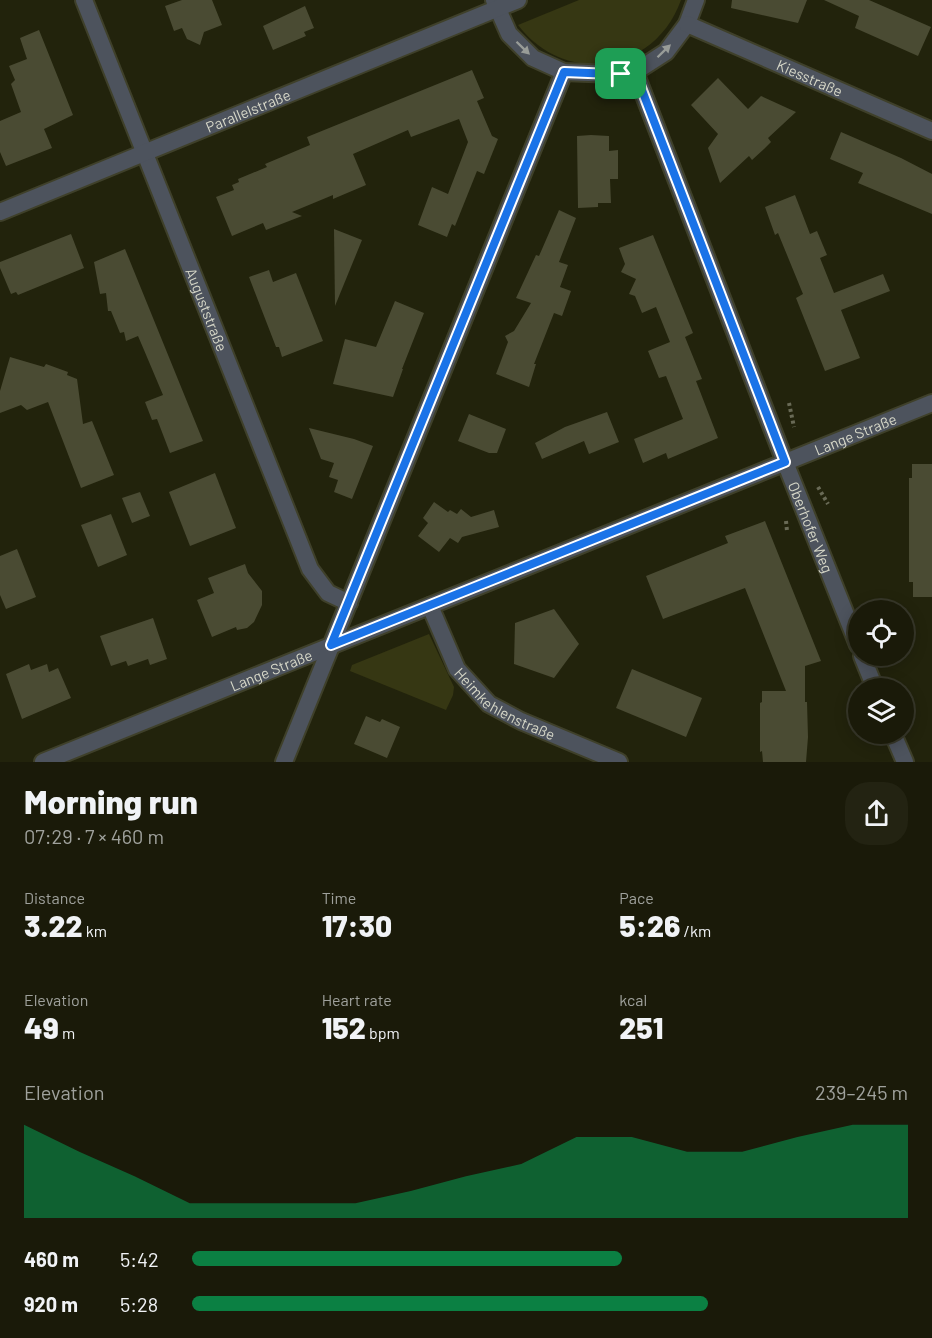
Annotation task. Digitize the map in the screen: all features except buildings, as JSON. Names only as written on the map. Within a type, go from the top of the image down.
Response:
[{"type":"street","name":"Auguststraße","points":[[84,0],[310,569],[328,593],[349,603]]},
{"type":"street","name":"Parallelstraße","points":[[0,212],[145,154],[496,4],[518,0]]},
{"type":"street","points":[[496,4],[509,34],[533,58],[564,72],[613,74],[635,72],[666,52],[687,24],[696,0]]},
{"type":"street","name":"Kiesstraße","points":[[687,24],[932,131]]},
{"type":"street","points":[[284,762],[564,72]]},
{"type":"street","name":"Oberhofer Weg","points":[[635,72],[848,620]]},
{"type":"street","name":"Lange Straße","points":[[43,762],[932,403]]},
{"type":"street","name":"Heimkehlenstraße","points":[[430,606],[457,669],[489,704],[521,721],[619,762]]},
{"type":"street","points":[[897,744],[905,762]]},
{"type":"path","points":[[789,403],[795,428]]},
{"type":"path","points":[[818,487],[828,504]]},
{"type":"shaded area","points":[[579,0],[681,0],[668,25],[651,43],[630,56],[607,63],[583,64],[560,58],[537,45],[518,25]]},
{"type":"shaded area","points":[[429,634],[454,687],[446,710],[350,671],[352,665]]},
{"type":"route","points":[[564,72],[621,74],[635,72],[785,462],[331,645],[564,72]]}]
